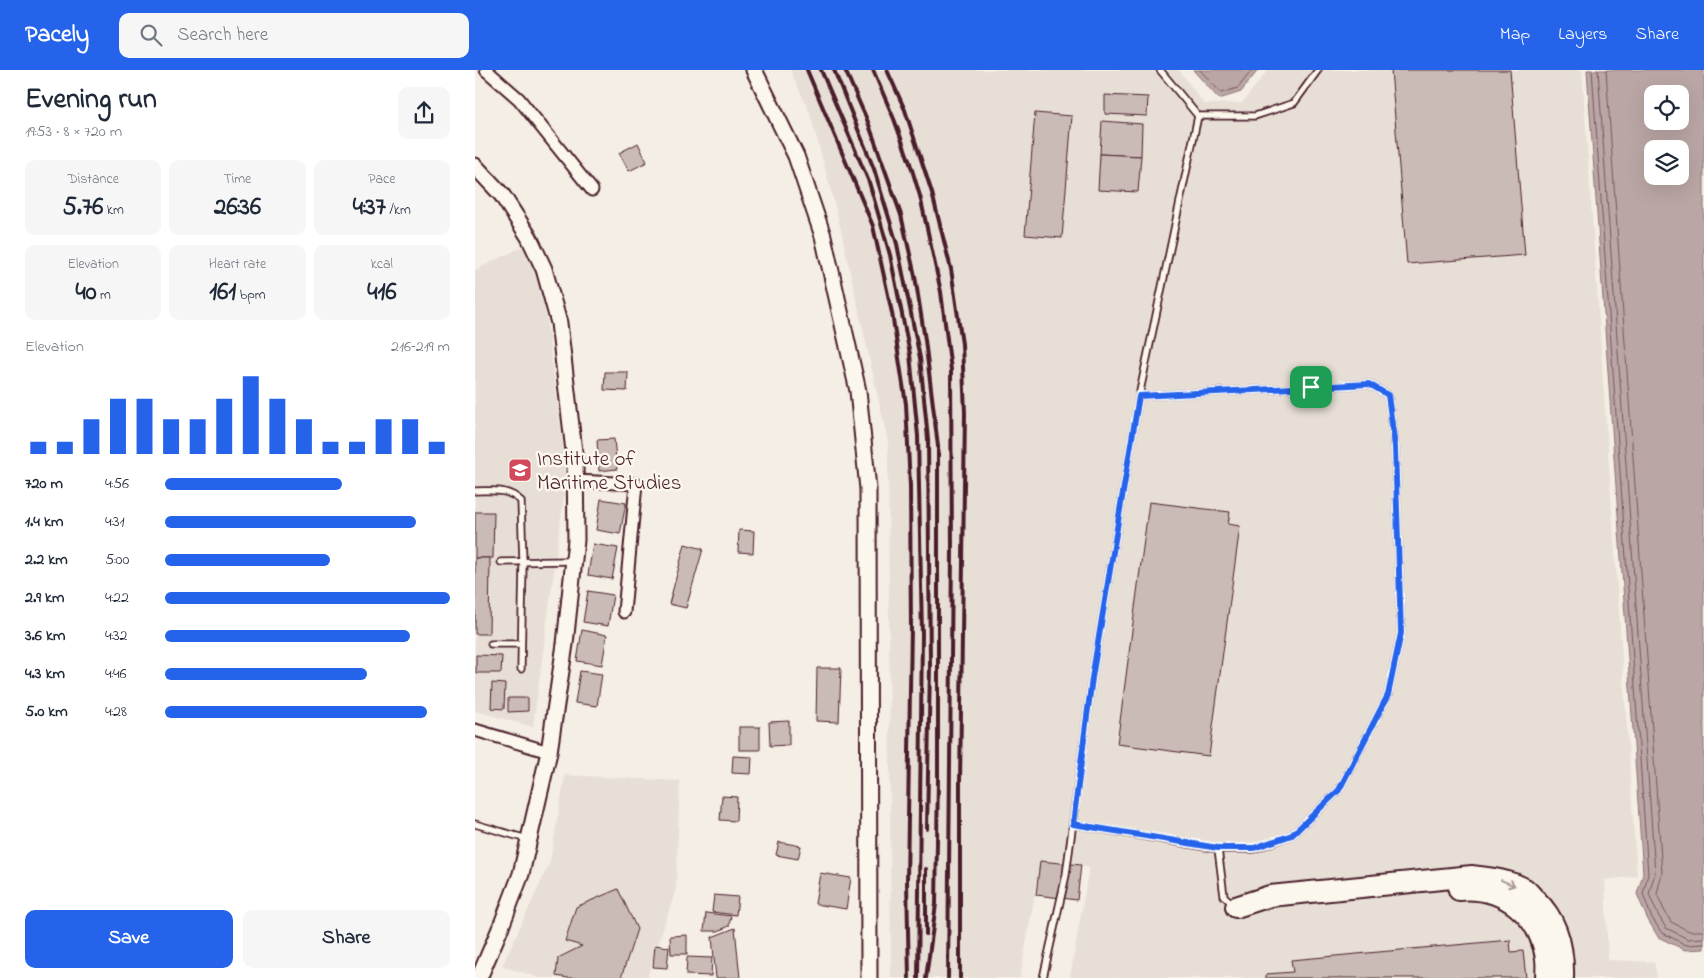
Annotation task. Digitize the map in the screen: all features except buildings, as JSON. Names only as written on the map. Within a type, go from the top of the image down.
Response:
[{"type":"highway","points":[[1236,907],[1270,896],[1472,876],[1501,879],[1526,890],[1545,909],[1556,927],[1563,958],[1563,978]]},
{"type":"highway","points":[[1236,907],[1272,910],[1473,889],[1495,894],[1519,907],[1536,927],[1546,958],[1546,978]]},
{"type":"main road","points":[[754,70],[796,156],[823,236],[859,391],[868,490],[869,978]]},
{"type":"main road","points":[[475,166],[502,195],[529,237],[544,269],[559,322],[576,481],[574,561],[565,644],[549,752],[521,874],[479,978]]},
{"type":"street","points":[[486,70],[519,99],[592,190]]},
{"type":"street","points":[[576,481],[636,484],[624,612]]},
{"type":"street","points":[[475,730],[549,752]]},
{"type":"lane","points":[[1160,70],[1197,116]]},
{"type":"lane","points":[[1197,116],[1255,116],[1294,103],[1318,70]]},
{"type":"lane","points":[[1043,978],[1066,874],[1092,678],[1139,396],[1197,116]]},
{"type":"lane","points":[[1073,824],[1218,848],[1254,848],[1292,835],[1339,790],[1388,695],[1401,633],[1395,447],[1388,395],[1369,384],[1139,396]]},
{"type":"lane","points":[[475,491],[501,491],[513,494],[521,501],[523,562],[521,670]]},
{"type":"lane","points":[[501,562],[574,561]]},
{"type":"lane","points":[[491,644],[521,644]]},
{"type":"lane","points":[[475,824],[529,839]]},
{"type":"lane","points":[[1218,848],[1224,896],[1236,907]]},
{"type":"shaded area","points":[[790,70],[1179,70],[1204,104],[1242,103],[1268,70],[1582,70],[1637,876],[1605,880],[1608,960],[1654,962],[1657,978],[1070,978],[1089,867],[1040,865],[1020,978],[891,978],[888,442],[838,217],[810,113]]},
{"type":"shaded area","name":"Institute of Maritime Studies","points":[[528,244],[541,277],[564,453],[565,488],[533,727],[475,711],[475,270]]},
{"type":"shaded area","points":[[565,775],[680,781],[676,889],[647,978],[540,978],[502,966],[550,862]]},
{"type":"water","points":[[1193,70],[1258,70],[1241,92],[1219,99]]},
{"type":"water","points":[[1587,70],[1704,70],[1704,949],[1685,950],[1658,937],[1647,918],[1637,894],[1643,874]]},
{"type":"railway","points":[[807,70],[873,226],[892,313],[906,404],[910,486],[911,626],[907,882],[909,978]]},
{"type":"railway","points":[[821,70],[869,182],[890,255],[910,354],[918,436],[922,635],[918,978]]},
{"type":"railway","points":[[834,70],[874,169],[897,244],[920,358],[928,439],[930,665],[927,829]]},
{"type":"railway","points":[[845,70],[868,122],[901,215],[915,276],[938,446],[936,904],[926,978]]},
{"type":"railway","points":[[873,70],[894,119],[920,196],[941,292],[951,370],[952,551],[948,978]]},
{"type":"railway","points":[[887,70],[905,110],[932,193],[951,269],[962,344],[965,413],[960,783],[960,978]]},
{"type":"railway","points":[[926,869],[926,934]]},
{"type":"place","name":"Institute of Maritime Studies","points":[[520,470]]},
{"type":"route","points":[[1369,384],[1388,395],[1395,447],[1401,633],[1388,695],[1339,790],[1292,835],[1254,848],[1218,848],[1073,824],[1092,678],[1139,396],[1311,387],[1369,384]]}]
